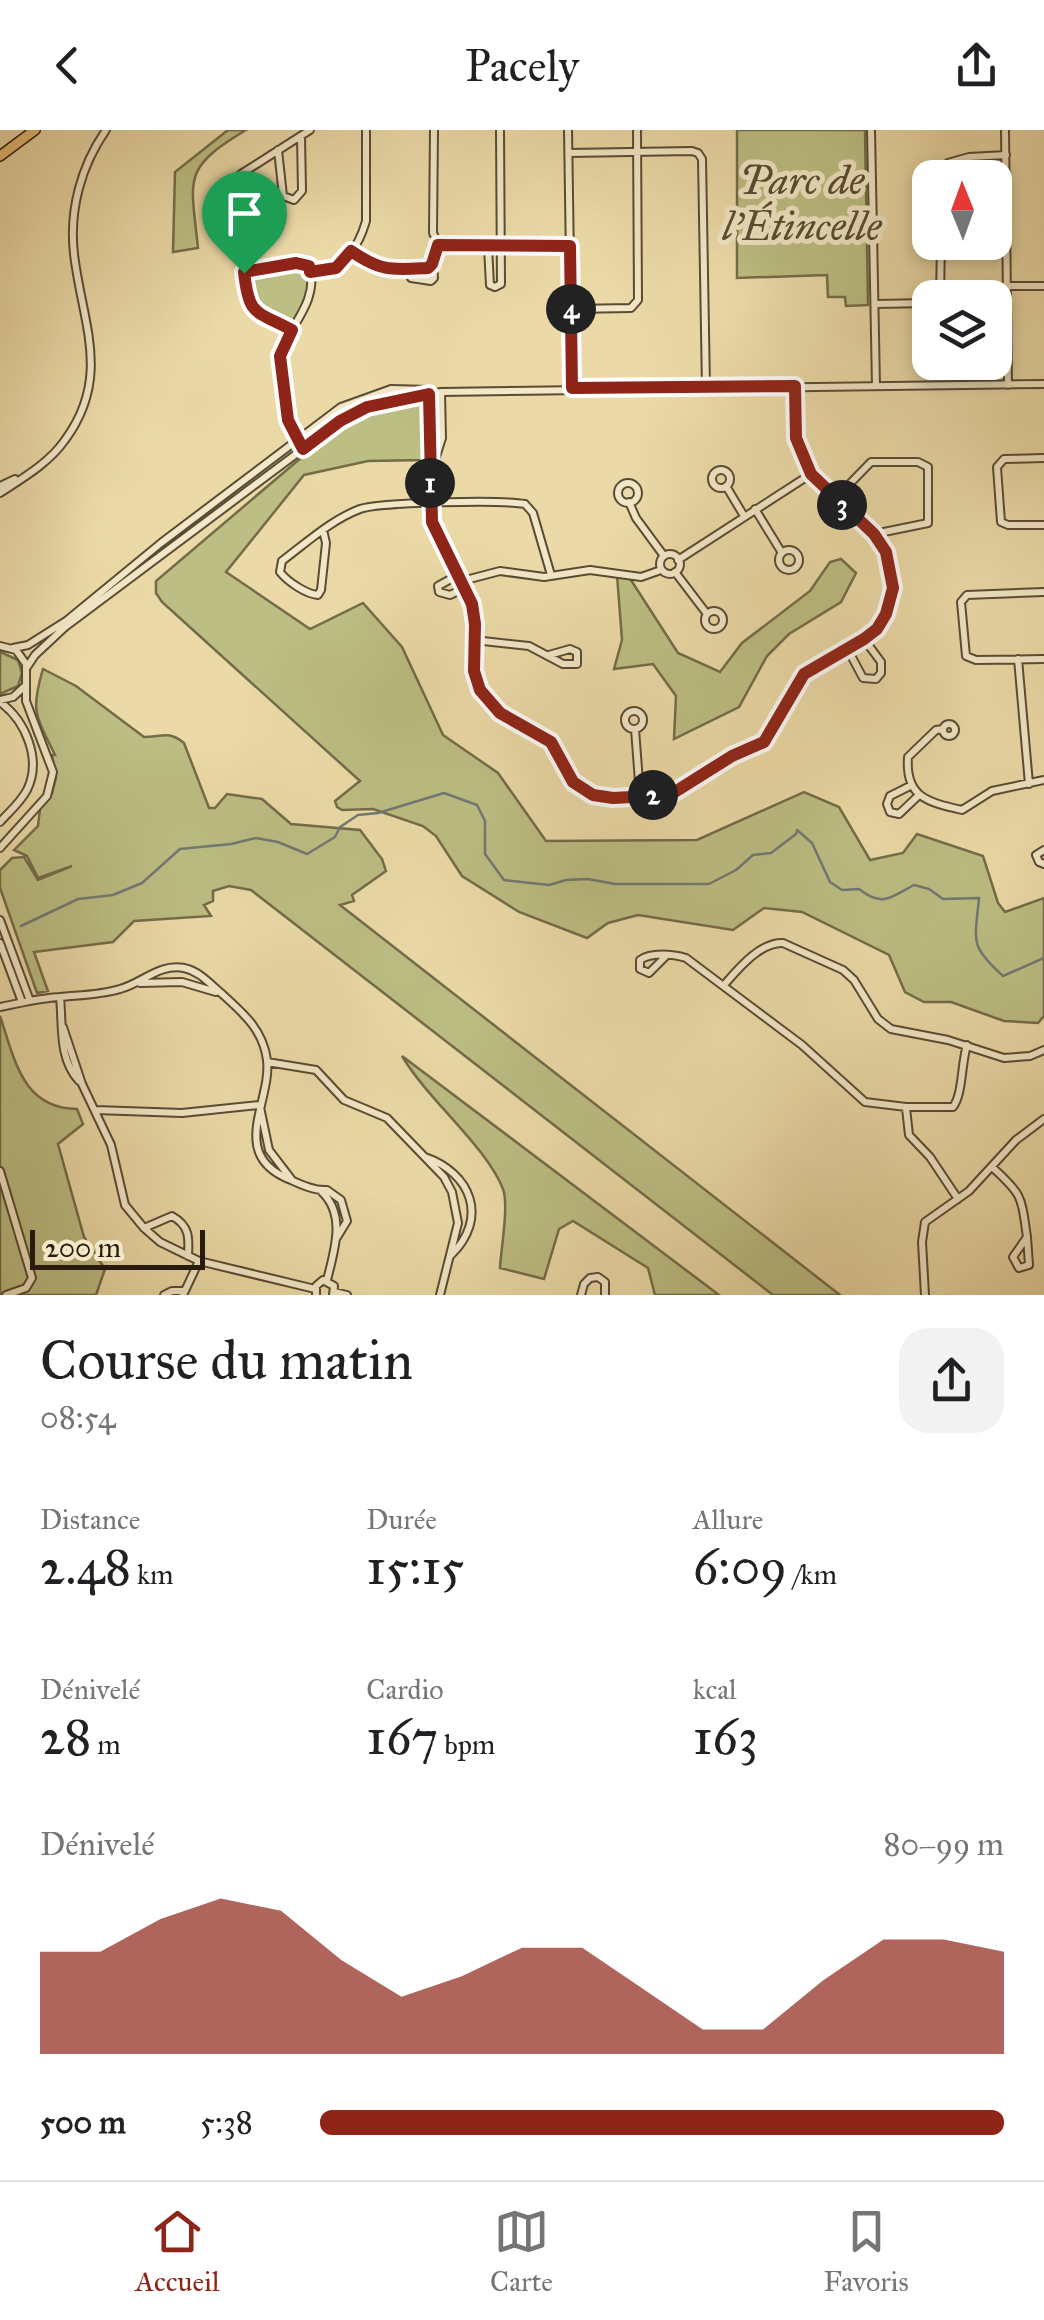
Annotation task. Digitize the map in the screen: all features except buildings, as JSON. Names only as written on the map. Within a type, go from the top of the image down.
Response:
[{"type":"highway","points":[[0,156],[34,130]]},
{"type":"street","points":[[0,490],[30,473],[65,441],[88,390],[92,345],[75,261],[73,223],[83,174],[106,130]]},
{"type":"street","points":[[292,330],[248,305],[232,185],[241,174],[310,130]]},
{"type":"street","points":[[310,272],[336,268],[351,251],[366,221],[366,130]]},
{"type":"street","points":[[410,269],[411,278],[434,278],[432,264],[438,245],[432,233],[434,130]]},
{"type":"street","points":[[488,246],[490,285],[495,287],[500,284],[502,246],[500,130]]},
{"type":"street","points":[[568,130],[572,388]]},
{"type":"street","points":[[571,309],[632,308],[638,300],[637,130]]},
{"type":"street","points":[[871,130],[876,386]]},
{"type":"street","points":[[1005,130],[1007,280]]},
{"type":"street","points":[[278,150],[283,196],[294,200],[302,192],[301,136]]},
{"type":"street","points":[[569,152],[692,152],[702,159],[706,387]]},
{"type":"street","points":[[958,160],[1006,156]]},
{"type":"street","points":[[438,245],[570,246]]},
{"type":"street","points":[[351,251],[373,266],[410,269],[432,264]]},
{"type":"street","points":[[244,272],[296,263],[309,266],[310,301],[280,356],[287,415],[303,449]]},
{"type":"street","points":[[1012,286],[1044,286]]},
{"type":"street","points":[[874,304],[912,303]]},
{"type":"street","points":[[1008,380],[1008,385]]},
{"type":"street","points":[[0,646],[28,645],[66,620],[337,410],[365,396],[396,388],[441,392],[1044,384]]},
{"type":"street","points":[[429,392],[430,504],[438,540],[462,582],[474,614],[474,671],[480,690],[500,713],[551,742],[573,782],[598,797],[676,793],[732,756],[764,742],[804,674],[864,639],[882,622],[893,588],[889,558],[874,534],[811,474],[796,438],[795,386]]},
{"type":"street","points":[[0,848],[44,800],[52,781],[52,764],[28,708],[25,686],[27,667],[35,654],[65,627],[340,421],[367,407],[429,392]]},
{"type":"street","points":[[430,472],[442,438],[441,392]]},
{"type":"street","points":[[1044,458],[1004,459],[997,466],[1001,522],[1008,526],[1044,525]]},
{"type":"street","points":[[835,499],[871,462],[918,462],[928,467],[928,523],[874,534]]},
{"type":"street","points":[[675,572],[678,560],[811,474]]},
{"type":"street","points":[[726,486],[744,516]]},
{"type":"street","points":[[629,502],[664,556]]},
{"type":"street","points":[[323,530],[326,543],[321,590],[312,595],[284,577],[282,562],[323,530],[364,508],[525,504],[533,513],[551,574]]},
{"type":"street","points":[[755,509],[782,553]]},
{"type":"street","points":[[664,556],[678,560]]},
{"type":"street","points":[[664,556],[662,570],[675,572]]},
{"type":"street","points":[[462,582],[500,572],[544,577],[590,570],[641,577],[662,570]]},
{"type":"street","points":[[675,572],[707,614]]},
{"type":"street","points":[[1044,592],[967,595],[961,602],[966,656],[976,660],[1044,659]]},
{"type":"street","points":[[848,648],[863,678],[876,679],[881,674],[881,662],[864,639]]},
{"type":"street","points":[[474,640],[529,646],[549,655]]},
{"type":"street","points":[[13,648],[27,667]]},
{"type":"street","points":[[1018,659],[1029,784]]},
{"type":"street","points":[[0,822],[27,790],[33,762],[24,731],[0,701],[13,698],[25,686]]},
{"type":"street","points":[[942,728],[909,754],[906,762],[910,786],[920,795],[962,810],[984,794],[1044,780]]},
{"type":"street","points":[[636,729],[640,795]]},
{"type":"street","points":[[910,786],[890,796],[890,812],[899,814],[920,795]]},
{"type":"street","points":[[1044,850],[1036,858],[1044,864]]},
{"type":"street","points":[[0,920],[26,1002]]},
{"type":"street","points":[[0,942],[26,1002]]},
{"type":"street","points":[[724,986],[764,948],[773,942],[783,943],[843,970],[854,980],[878,1019],[891,1029],[1004,1058],[1030,1056],[1044,1050]]},
{"type":"street","points":[[666,956],[686,958],[802,1045],[866,1102],[906,1108],[949,1108],[957,1104],[967,1046]]},
{"type":"street","points":[[138,984],[158,970],[188,968],[248,1016],[259,1034],[267,1062],[260,1106],[269,1150],[294,1182],[335,1194],[345,1207],[347,1221],[336,1239],[327,1280]]},
{"type":"street","points":[[0,1007],[60,996],[94,995],[138,984],[182,982],[222,994]]},
{"type":"street","points":[[60,996],[63,1027],[82,1084],[111,1145],[125,1205],[144,1228],[160,1242],[198,1261],[315,1292],[318,1283],[327,1280]]},
{"type":"street","points":[[267,1062],[316,1070],[352,1104],[387,1118],[444,1177],[457,1206],[458,1223],[440,1295]]},
{"type":"street","points":[[96,1110],[182,1112],[260,1106]]},
{"type":"street","points":[[906,1108],[910,1135],[958,1199]]},
{"type":"street","points":[[925,1295],[925,1222],[958,1199],[1016,1140],[1044,1119]]},
{"type":"street","points":[[424,1156],[445,1164],[460,1176],[471,1203],[471,1221],[450,1256]]},
{"type":"street","points":[[992,1167],[1019,1192],[1026,1237]]},
{"type":"street","points":[[0,1171],[32,1278],[26,1288],[6,1295]]},
{"type":"street","points":[[144,1228],[172,1216],[181,1221],[189,1234],[188,1256]]},
{"type":"street","points":[[164,1295],[172,1291],[184,1293],[198,1261]]},
{"type":"street","points":[[581,1295],[584,1284],[598,1277],[605,1282],[605,1295]]},
{"type":"street","points":[[327,1280],[334,1293],[347,1295]]},
{"type":"green space","points":[[228,130],[246,130],[210,155],[195,177],[193,206],[198,248],[173,252],[175,172]]},
{"type":"green space","name":"Parc de l'Étincelle","points":[[737,130],[865,130],[868,305],[846,306],[845,297],[828,297],[827,275],[737,278]]},
{"type":"green space","points":[[296,263],[309,266],[312,292],[292,330],[253,311],[244,272]]},
{"type":"green space","points":[[416,401],[422,406],[424,460],[368,461],[304,475],[226,572],[310,629],[363,603],[402,647],[443,735],[498,773],[546,841],[697,840],[804,792],[839,807],[870,860],[903,853],[917,834],[983,856],[998,903],[1005,912],[1044,898],[1044,1016],[1038,1023],[1004,1021],[951,1002],[924,1002],[905,992],[889,955],[802,912],[764,908],[733,930],[638,915],[608,923],[587,938],[519,912],[462,876],[436,836],[423,826],[373,809],[337,807],[335,801],[360,781],[162,602],[156,593],[156,581],[342,423],[378,408]]},
{"type":"green space","points":[[841,559],[856,573],[841,602],[789,634],[767,656],[739,707],[674,739],[676,696],[653,664],[614,669],[622,640],[617,575],[629,577],[678,653],[720,672],[742,643],[810,591],[830,562]]},
{"type":"green space","points":[[0,652],[18,660],[22,673],[18,686],[0,694]]},
{"type":"green space","points":[[43,669],[76,686],[144,737],[169,735],[184,743],[209,808],[215,808],[227,794],[262,799],[291,824],[360,830],[382,859],[386,871],[352,895],[354,901],[340,905],[840,1295],[773,1295],[251,890],[229,886],[213,891],[213,901],[204,905],[211,916],[134,921],[113,942],[34,952],[48,991],[37,993],[0,888],[0,870],[12,858],[24,857],[38,880],[72,866],[38,878],[27,856],[14,850],[38,826],[40,809],[52,793],[56,777],[55,755],[37,714]]},
{"type":"green space","points":[[0,1016],[16,1064],[32,1091],[59,1107],[77,1109],[83,1124],[58,1144],[84,1237],[105,1269],[96,1295],[0,1295]]},
{"type":"green space","points":[[402,1056],[719,1295],[655,1295],[648,1268],[573,1221],[559,1229],[544,1279],[500,1268],[505,1216],[503,1189],[484,1156]]},
{"type":"waterway","points":[[21,926],[78,899],[113,895],[142,883],[180,849],[256,838],[307,854],[335,837],[340,827],[358,815],[378,813],[444,793],[477,805],[485,821],[485,854],[504,880],[549,885],[588,879],[615,884],[709,884],[736,870],[753,855],[771,853],[797,830],[812,843],[830,882],[842,890],[859,889],[881,899],[914,885],[943,899],[979,898],[979,949],[1003,976],[1044,958]]},
{"type":"route","points":[[438,245],[570,246],[572,388],[795,386],[796,438],[811,474],[874,534],[886,552],[893,588],[886,614],[877,629],[864,639],[808,669],[764,742],[732,756],[670,795],[593,795],[573,782],[551,742],[500,713],[476,682],[472,604],[432,522],[429,394],[367,407],[340,421],[303,449],[288,420],[280,356],[292,330],[248,305],[244,273],[296,263],[309,266],[310,272],[336,268],[351,251],[373,266],[410,269],[428,268],[438,245]]}]
